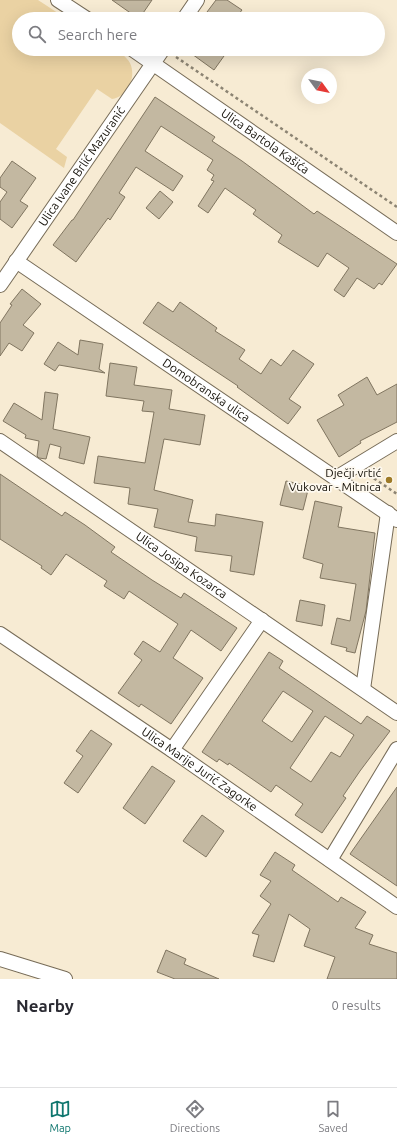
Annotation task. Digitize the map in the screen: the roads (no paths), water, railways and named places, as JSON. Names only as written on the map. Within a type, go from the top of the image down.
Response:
[{"type":"street","points":[[58,0],[76,12]]},
{"type":"street","points":[[189,12],[197,0]]},
{"type":"street","name":"Ulica Bartola Kašića","points":[[143,56],[397,233]]},
{"type":"street","name":"Ulica Ivane Brlić Mazuranić","points":[[0,285],[158,56]]},
{"type":"street","name":"Domobranska ulica","points":[[16,262],[392,516]]},
{"type":"street","name":"Ulica Josipa Kozarca","points":[[0,441],[397,713]]},
{"type":"street","points":[[336,478],[397,441]]},
{"type":"street","points":[[363,689],[392,516]]},
{"type":"street","points":[[172,750],[262,620]]},
{"type":"street","name":"Ulica Marije Jurić Zagorke","points":[[0,634],[172,750],[397,907]]},
{"type":"street","points":[[330,860],[397,749]]},
{"type":"street","points":[[0,959],[65,979]]},
{"type":"place","name":"Dječji vrtić Vukovar - Mitnica","points":[[389,480]]}]
